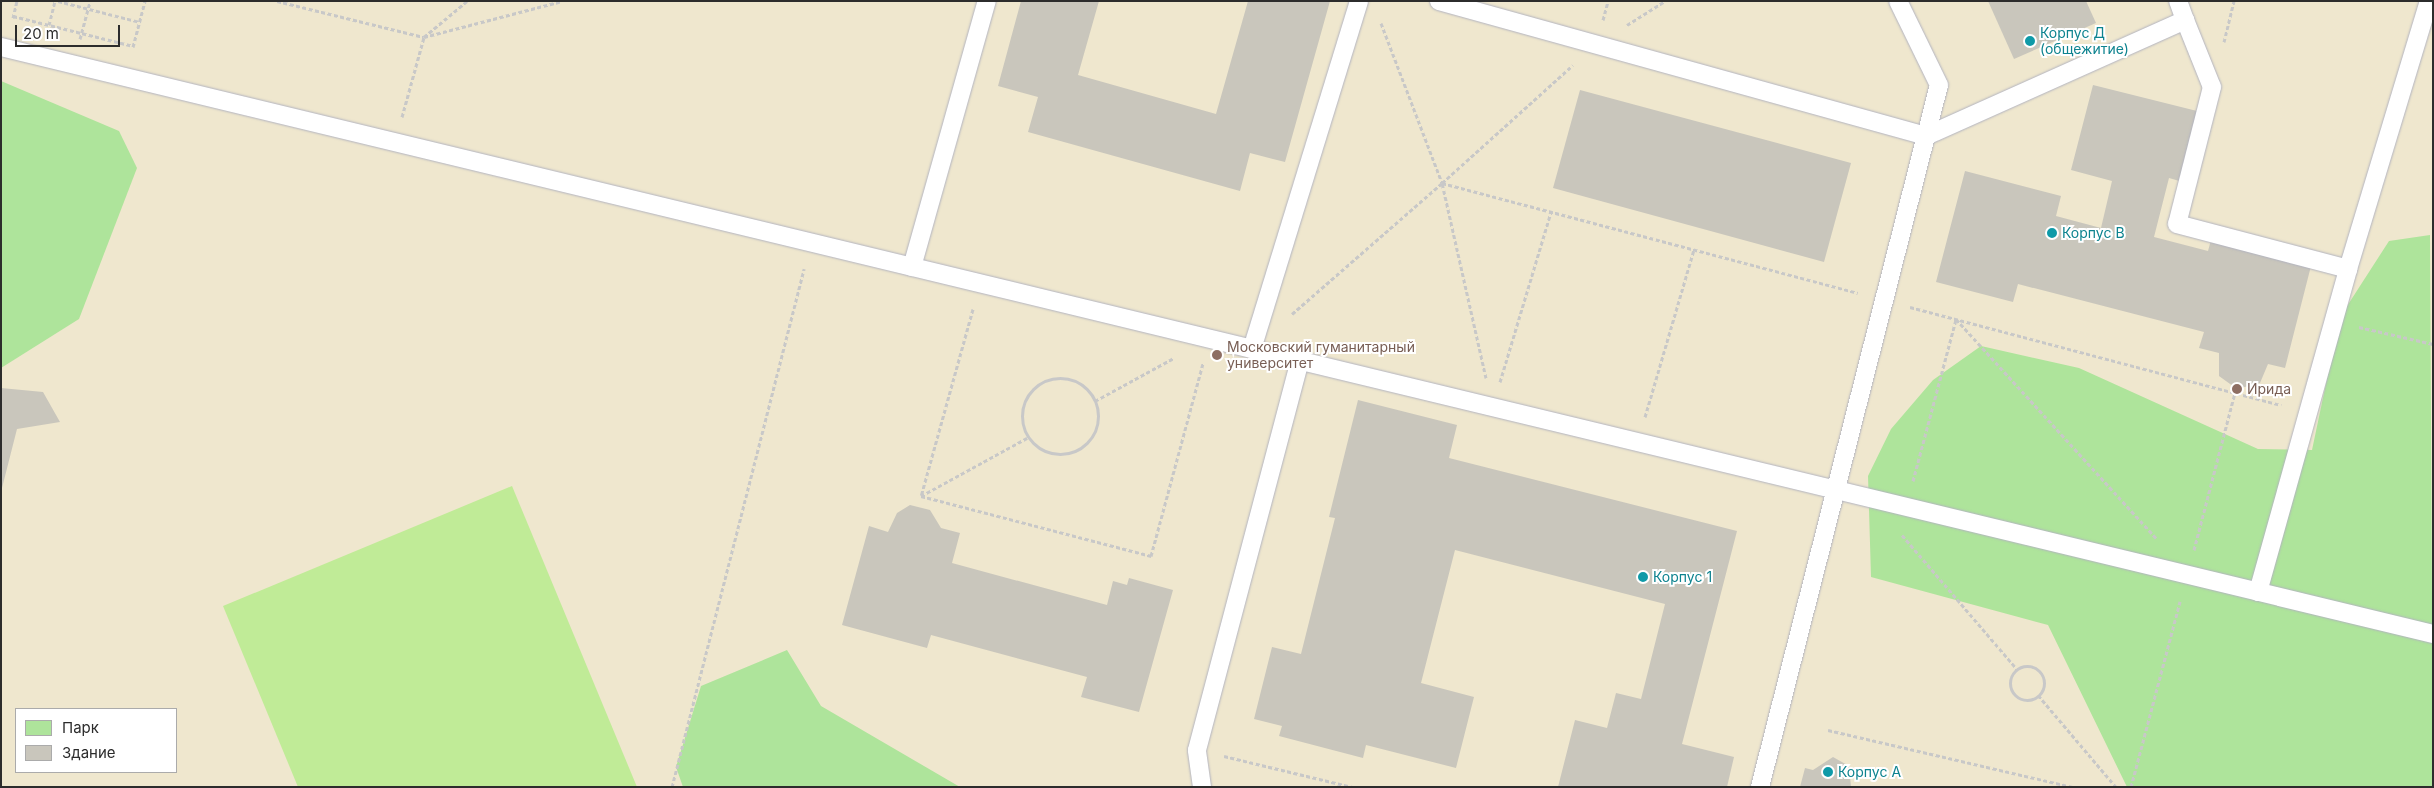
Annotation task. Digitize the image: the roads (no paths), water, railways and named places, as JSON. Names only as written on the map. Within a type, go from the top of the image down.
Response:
[{"type":"lane","points":[[912,267],[987,1]]},
{"type":"lane","points":[[1252,349],[1359,1]]},
{"type":"lane","points":[[1439,1],[1926,136],[2185,20]]},
{"type":"lane","points":[[1760,787],[1939,85],[1898,1]]},
{"type":"lane","points":[[2178,1],[2212,86],[2177,224],[2348,269]]},
{"type":"lane","points":[[2258,592],[2348,269],[2429,1]]},
{"type":"lane","points":[[1,47],[2433,634]]},
{"type":"lane","points":[[1202,787],[1197,750],[1300,360]]},
{"type":"place","name":"Корпус Д (общежитие)","points":[[2030,41]]},
{"type":"place","name":"Корпус В","points":[[2052,233]]},
{"type":"place","name":"Московский гуманитарный университет","points":[[1217,355]]},
{"type":"place","name":"Ирида","points":[[2237,389]]},
{"type":"place","name":"Корпус 1","points":[[1643,577]]},
{"type":"place","name":"Корпус А","points":[[1828,772]]}]
